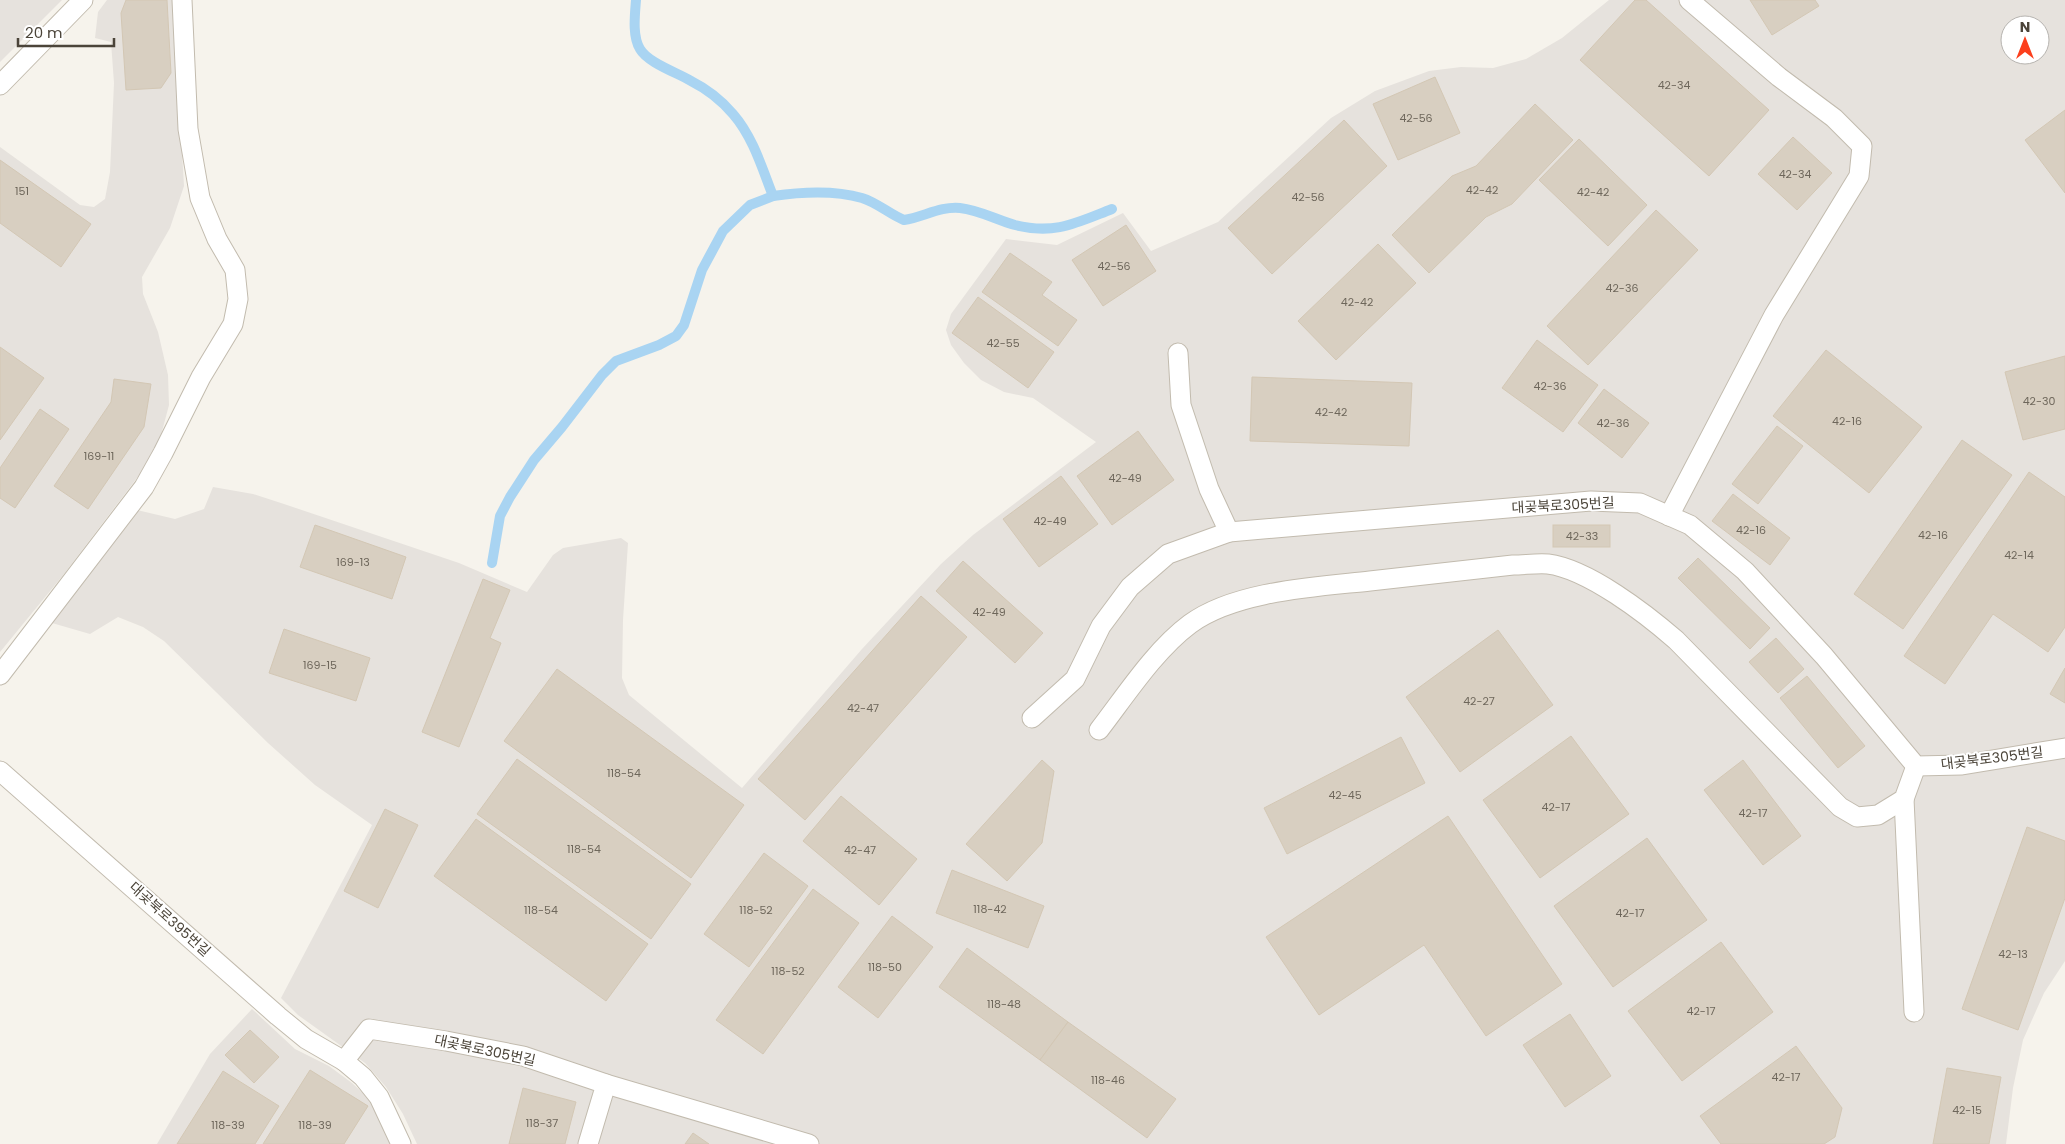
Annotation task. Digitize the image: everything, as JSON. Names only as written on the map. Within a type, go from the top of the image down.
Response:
[{"type":"lane","points":[[0,85],[83,0]]},
{"type":"lane","points":[[0,675],[144,487],[201,377],[233,324],[238,299],[235,270],[217,239],[200,198],[188,129],[182,0]]},
{"type":"lane","points":[[1669,516],[1774,315],[1859,176],[1862,146],[1834,118],[1779,77],[1689,0]]},
{"type":"lane","points":[[1178,353],[1181,405],[1209,489],[1229,532]]},
{"type":"lane","name":"대곶북로305번길","points":[[1032,718],[1075,679],[1101,626],[1130,587],[1168,554],[1229,532],[1591,501],[1640,503],[1690,525],[1745,571],[1824,656],[1916,766],[1962,765],[2065,748]]},
{"type":"lane","points":[[1099,730],[1173,638],[1213,610],[1238,601],[1300,589],[1513,565],[1548,564],[1572,571],[1595,583],[1659,625],[1683,646],[1840,807],[1858,817],[1878,815],[1904,799]]},
{"type":"lane","points":[[1914,1012],[1904,799],[1916,766]]},
{"type":"lane","name":"대곶북로395번길","points":[[0,771],[278,1016],[306,1039],[344,1061],[364,1077],[379,1096],[401,1144]]},
{"type":"lane","name":"대곶북로305번길","points":[[344,1061],[369,1029],[523,1056],[606,1084]]},
{"type":"lane","points":[[588,1144],[606,1084],[808,1144]]},
{"type":"shaded area","points":[[0,0],[62,0],[0,62]]},
{"type":"shaded area","points":[[107,0],[173,0],[184,186],[170,228],[142,277],[143,294],[158,332],[168,375],[169,405],[161,435],[143,470],[64,574],[0,652],[0,147],[80,205],[94,207],[105,199],[110,172],[114,83],[111,42],[95,38],[98,12]]},
{"type":"shaded area","points":[[1609,0],[2065,0],[2065,961],[2044,993],[2023,1040],[2013,1088],[2006,1144],[417,1144],[403,1114],[386,1087],[365,1063],[298,1015],[281,998],[372,825],[315,785],[268,743],[164,641],[143,627],[118,617],[90,634],[52,623],[137,510],[175,519],[204,509],[213,487],[253,494],[284,504],[459,563],[527,592],[553,555],[563,548],[621,538],[628,543],[623,620],[622,678],[629,695],[742,788],[862,649],[941,564],[973,535],[1096,442],[1033,398],[1004,392],[981,380],[964,363],[951,345],[946,330],[951,314],[1006,239],[1057,245],[1123,213],[1151,251],[1218,222],[1331,118],[1375,91],[1429,71],[1461,67],[1493,68],[1526,59],[1562,38]]},
{"type":"shaded area","points":[[252,1009],[295,1049],[329,1066],[366,1096],[375,1109],[390,1144],[157,1144],[210,1054]]},
{"type":"building","points":[[126,0],[167,0],[171,73],[161,88],[126,90],[121,13]]},
{"type":"building","points":[[1635,0],[1646,0],[1769,110],[1709,176],[1580,60]]},
{"type":"building","points":[[1750,0],[1815,0],[1819,6],[1772,35]]},
{"type":"building","points":[[1435,77],[1460,133],[1398,160],[1373,104]]},
{"type":"building","points":[[1535,104],[1573,140],[1512,204],[1486,217],[1429,273],[1392,235],[1452,176],[1476,166]]},
{"type":"building","points":[[2065,110],[2065,193],[2025,140]]},
{"type":"building","points":[[1344,120],[1387,166],[1272,274],[1228,228]]},
{"type":"building","points":[[1793,137],[1832,173],[1797,210],[1758,174]]},
{"type":"building","points":[[1579,139],[1647,205],[1608,246],[1539,180]]},
{"type":"building","points":[[0,160],[91,224],[61,267],[0,223]]},
{"type":"building","points":[[1656,210],[1698,250],[1588,365],[1547,326]]},
{"type":"building","points":[[1126,225],[1156,271],[1103,306],[1072,260]]},
{"type":"building","points":[[1378,244],[1416,283],[1336,360],[1298,321]]},
{"type":"building","points":[[1010,253],[1052,282],[1042,295],[1077,320],[1058,346],[982,292]]},
{"type":"building","points":[[978,297],[1054,352],[1028,388],[952,333]]},
{"type":"building","points":[[1537,340],[1598,385],[1563,432],[1502,388]]},
{"type":"building","points":[[0,347],[44,378],[0,440]]},
{"type":"building","points":[[1826,350],[1922,427],[1869,493],[1773,416]]},
{"type":"building","points":[[2065,356],[2065,429],[2023,440],[2005,372]]},
{"type":"building","points":[[1252,377],[1412,383],[1409,446],[1250,441]]},
{"type":"building","points":[[114,379],[151,384],[144,427],[88,509],[54,486],[111,402]]},
{"type":"building","points":[[1604,389],[1649,423],[1622,458],[1578,423]]},
{"type":"building","points":[[40,409],[69,429],[15,508],[0,498],[0,468]]},
{"type":"building","points":[[1777,426],[1803,446],[1758,504],[1732,484]]},
{"type":"building","points":[[1138,431],[1174,480],[1112,525],[1077,476]]},
{"type":"building","points":[[1962,440],[2012,475],[1903,629],[1854,594]]},
{"type":"building","points":[[2029,472],[2065,497],[2065,627],[2048,652],[1993,614],[1945,684],[1904,656]]},
{"type":"building","points":[[1061,476],[1098,524],[1039,567],[1003,519]]},
{"type":"building","points":[[1733,494],[1790,538],[1770,565],[1712,521]]},
{"type":"building","points":[[315,525],[406,557],[392,599],[300,567]]},
{"type":"building","points":[[1553,525],[1610,525],[1610,547],[1553,547]]},
{"type":"building","points":[[1698,558],[1770,628],[1750,649],[1678,578]]},
{"type":"building","points":[[963,561],[1043,633],[1015,663],[936,591]]},
{"type":"building","points":[[483,579],[510,590],[490,638],[501,643],[459,747],[422,732]]},
{"type":"building","points":[[921,596],[967,637],[805,820],[758,779]]},
{"type":"building","points":[[284,629],[370,658],[356,701],[269,673]]},
{"type":"building","points":[[1498,630],[1553,705],[1460,772],[1406,697]]},
{"type":"building","points":[[1776,638],[1804,669],[1778,693],[1749,662]]},
{"type":"building","points":[[2065,668],[2065,703],[2050,694]]},
{"type":"building","points":[[557,669],[744,805],[691,878],[504,741]]},
{"type":"building","points":[[1807,676],[1865,746],[1838,768],[1780,698]]},
{"type":"building","points":[[1571,736],[1629,814],[1540,878],[1483,800]]},
{"type":"building","points":[[1401,737],[1425,783],[1287,854],[1264,808]]},
{"type":"building","points":[[517,759],[691,884],[651,939],[477,814]]},
{"type":"building","points":[[1042,760],[1054,771],[1042,843],[1007,881],[966,844]]},
{"type":"building","points":[[1743,760],[1801,836],[1763,865],[1704,790]]},
{"type":"building","points":[[841,796],[917,859],[879,905],[803,841]]},
{"type":"building","points":[[385,809],[418,825],[378,908],[344,891]]},
{"type":"building","points":[[1448,816],[1562,984],[1486,1036],[1424,945],[1319,1015],[1266,937]]},
{"type":"building","points":[[476,819],[648,944],[606,1001],[434,876]]},
{"type":"building","points":[[2027,827],[2065,841],[2065,898],[2018,1030],[1962,1009]]},
{"type":"building","points":[[1647,838],[1707,920],[1613,987],[1554,906]]},
{"type":"building","points":[[764,853],[808,886],[749,967],[704,934]]},
{"type":"building","points":[[952,870],[1044,906],[1028,948],[936,913]]},
{"type":"building","points":[[813,889],[859,923],[763,1054],[716,1020]]},
{"type":"building","points":[[892,916],[933,947],[878,1018],[838,987]]},
{"type":"building","points":[[1721,942],[1773,1012],[1682,1081],[1628,1011]]},
{"type":"building","points":[[967,948],[1068,1022],[1040,1060],[939,987]]},
{"type":"building","points":[[1570,1014],[1611,1076],[1565,1107],[1523,1045]]},
{"type":"building","points":[[1068,1022],[1176,1099],[1147,1138],[1040,1060]]},
{"type":"building","points":[[250,1030],[279,1057],[254,1083],[225,1055]]},
{"type":"building","points":[[1796,1046],[1842,1108],[1835,1137],[1824,1144],[1721,1144],[1700,1116]]},
{"type":"building","points":[[1947,1068],[2001,1077],[1989,1144],[1933,1144]]},
{"type":"building","points":[[310,1070],[368,1106],[344,1144],[263,1144]]},
{"type":"building","points":[[223,1071],[279,1106],[255,1144],[177,1144]]},
{"type":"building","points":[[523,1088],[576,1102],[565,1144],[509,1144]]},
{"type":"building","points":[[693,1133],[709,1144],[685,1144]]},
{"type":"waterway","points":[[492,563],[500,516],[534,460],[602,375],[616,361],[659,345],[676,336],[684,325],[702,270],[723,231],[750,205],[773,196],[752,143],[729,109],[697,84],[656,63],[640,49],[637,44],[635,31],[636,0]]},
{"type":"waterway","points":[[773,196],[818,192],[851,195],[868,200],[904,220],[939,210],[960,208],[1015,225],[1042,229],[1076,223],[1112,209]]}]
